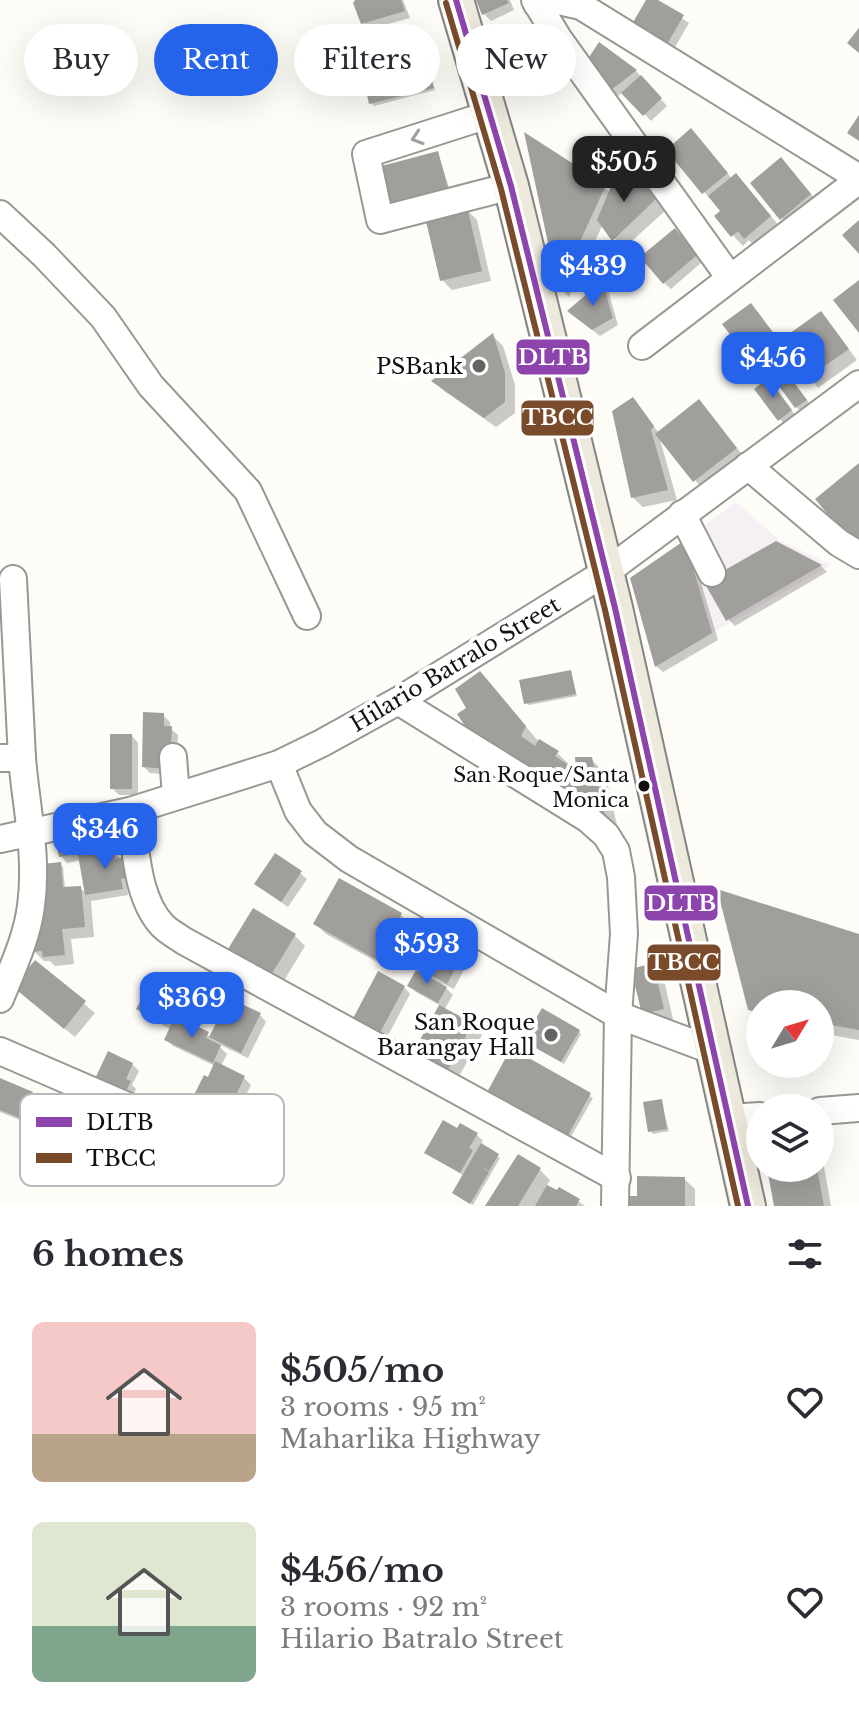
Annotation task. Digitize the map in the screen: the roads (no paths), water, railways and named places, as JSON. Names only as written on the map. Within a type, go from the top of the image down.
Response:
[{"type":"main road","points":[[456,0],[511,186],[606,572],[714,1051],[744,1117],[748,1206]]},
{"type":"street","points":[[642,346],[859,179],[581,6],[559,1],[536,2],[634,148],[730,278]]},
{"type":"street","points":[[491,114],[366,154],[380,220],[511,186]]},
{"type":"street","points":[[0,214],[103,317],[151,386],[248,491],[307,616]]},
{"type":"street","name":"Hilario Batralo Street","points":[[0,839],[130,811],[279,764],[398,701],[606,572],[859,384]]},
{"type":"street","points":[[748,466],[839,543],[859,555]]},
{"type":"street","points":[[682,514],[694,532],[712,573]]},
{"type":"street","points":[[0,999],[23,942],[31,908],[34,873],[32,833],[11,758],[13,579]]},
{"type":"street","points":[[398,701],[588,819],[606,835],[616,851],[621,877],[624,934],[618,1015],[615,1206]]},
{"type":"street","points":[[173,757],[176,796]]},
{"type":"street","points":[[279,764],[298,811],[315,833],[349,859],[618,1015],[714,1051]]},
{"type":"street","points":[[130,811],[143,885],[149,905],[163,926],[184,941],[617,1178]]},
{"type":"street","points":[[0,1051],[100,1094]]},
{"type":"street","points":[[834,1110],[859,1108]]},
{"type":"place","name":"PSBank","points":[[479,366]]},
{"type":"place","name":"San Roque/Santa Monica","points":[[644,786]]},
{"type":"place","name":"San Roque Barangay Hall","points":[[551,1035]]}]
